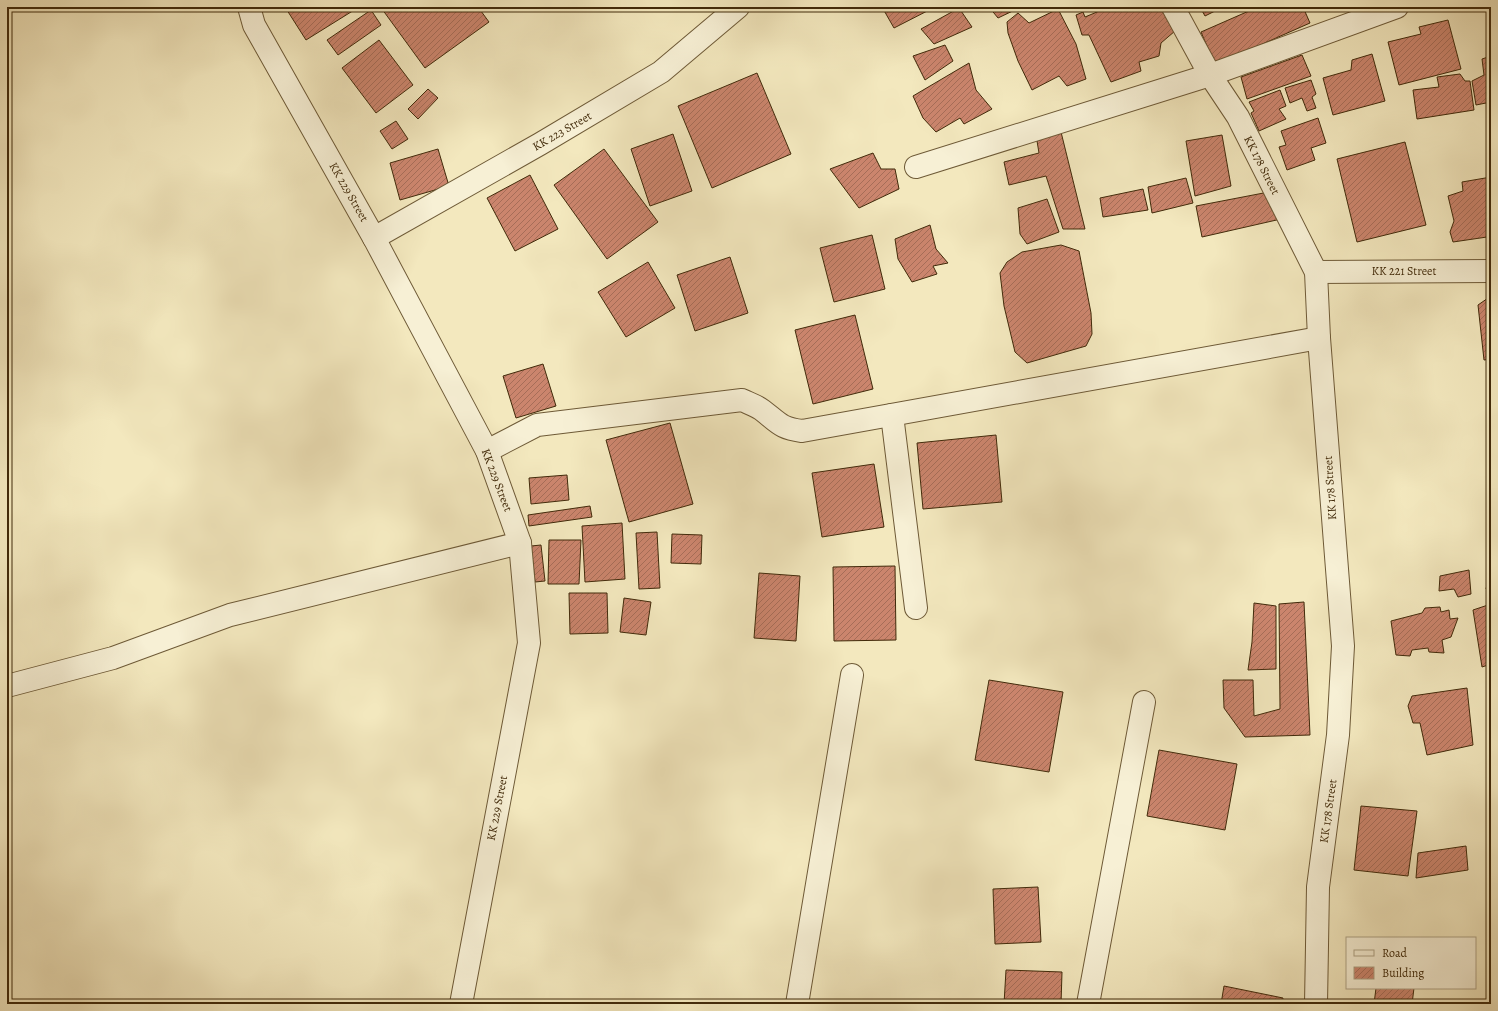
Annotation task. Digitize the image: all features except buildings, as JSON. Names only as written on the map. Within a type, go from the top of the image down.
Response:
[{"type":"street","name":"KK 229 Street","points":[[249,7],[254,25],[374,238],[487,451],[520,543],[529,642],[461,1004]]},
{"type":"street","name":"KK 223 Street","points":[[374,238],[540,144],[661,72],[738,7]]},
{"type":"street","name":"KK 178 Street","points":[[1172,7],[1210,75],[1238,117],[1316,272],[1319,338],[1343,646],[1338,735],[1318,887],[1316,1004]]},
{"type":"street","points":[[916,167],[1210,75],[1397,7]]},
{"type":"street","name":"KK 221 Street","points":[[1316,272],[1491,271]]},
{"type":"street","points":[[487,451],[537,425],[742,400],[761,409],[787,429],[802,431],[1319,338]]},
{"type":"street","points":[[892,415],[916,608]]},
{"type":"street","points":[[7,686],[113,658],[230,615],[520,543]]},
{"type":"street","points":[[797,1004],[852,675]]},
{"type":"street","points":[[1088,1004],[1144,702]]}]
